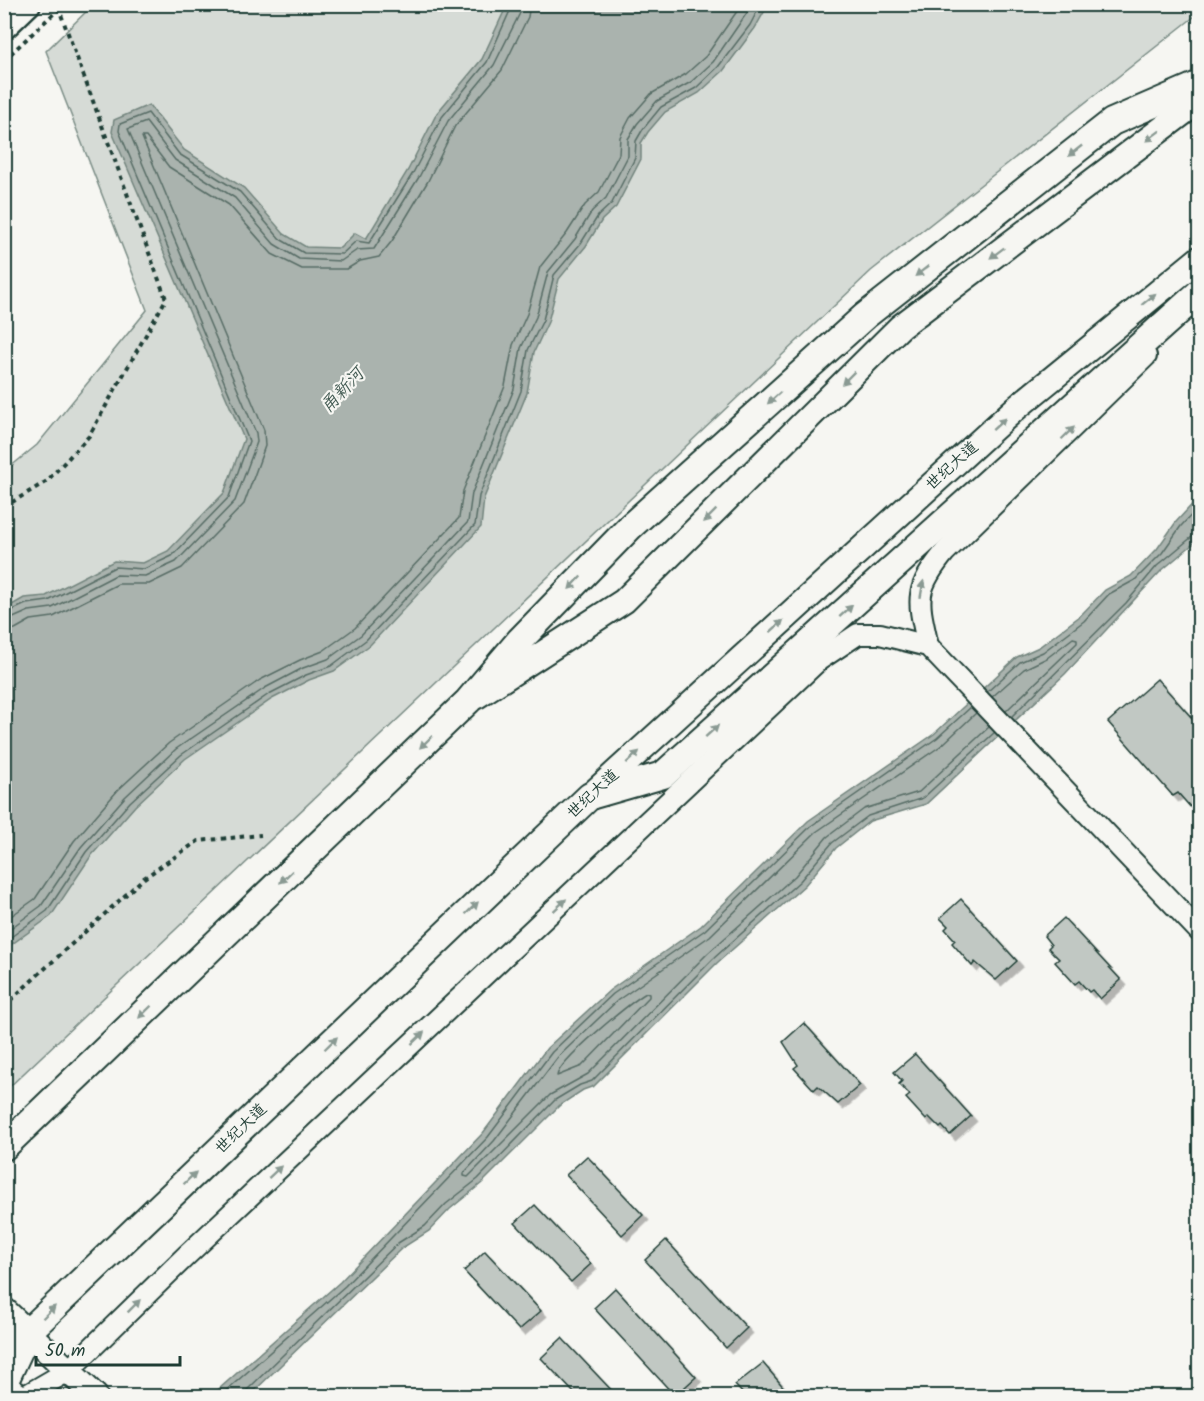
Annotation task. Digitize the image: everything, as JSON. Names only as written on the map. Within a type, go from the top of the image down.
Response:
[{"type":"highway","points":[[4,1147],[468,701],[520,640],[615,542],[865,316],[1112,122],[1200,84]]},
{"type":"highway","points":[[590,796],[663,775],[1200,292]]},
{"type":"highway","name":"世纪大道","points":[[4,1350],[27,1333],[590,796]]},
{"type":"highway","points":[[4,1385],[27,1333]]},
{"type":"main road","points":[[4,28],[29,4]]},
{"type":"main road","points":[[468,701],[624,601],[900,327],[1200,100]]},
{"type":"main road","name":"世纪大道","points":[[590,796],[1015,409],[1200,258]]},
{"type":"main road","points":[[4,1310],[91,1393]]},
{"type":"main road","points":[[4,1385],[19,1396]]},
{"type":"street","points":[[1200,307],[945,552],[924,577],[919,606],[928,646],[1200,932]]},
{"type":"street","points":[[25,1396],[68,1371],[187,1255],[819,660],[858,634],[880,634],[928,646]]},
{"type":"path","points":[[4,60],[64,4]]},
{"type":"path","points":[[4,507],[47,481],[89,436],[166,299],[59,9]]},
{"type":"path","points":[[4,1006],[144,878],[198,841],[261,835]]},
{"type":"shaded area","points":[[93,5],[1199,5],[1199,13],[871,271],[5,1091],[5,471],[37,445],[147,310],[46,51]]},
{"type":"water","name":"甬新河","points":[[507,5],[768,5],[755,28],[723,71],[699,93],[665,112],[648,132],[641,143],[641,159],[616,207],[602,220],[586,246],[559,279],[548,322],[534,352],[527,393],[484,498],[481,527],[370,645],[334,671],[309,680],[272,699],[185,759],[135,806],[91,856],[51,916],[5,949],[5,609],[24,598],[46,596],[114,561],[143,563],[168,551],[224,493],[244,439],[112,132],[114,120],[149,105],[184,150],[244,188],[284,234],[306,247],[340,248],[355,233],[366,239],[408,170],[437,113],[482,59]]},
{"type":"water","points":[[1199,497],[1199,539],[1161,571],[1065,674],[926,804],[870,821],[836,848],[805,885],[717,963],[594,1086],[583,1090],[560,1105],[482,1183],[450,1209],[429,1231],[402,1248],[249,1396],[211,1396],[340,1282],[483,1133],[547,1048],[610,990],[701,926],[808,821],[934,734],[1017,657],[1039,647],[1080,616],[1105,590],[1131,576],[1157,549],[1176,522]]},
{"type":"building","points":[[1157,679],[1200,727],[1200,818],[1178,793],[1173,796],[1108,722]]},
{"type":"building","points":[[961,899],[1017,961],[996,980],[975,962],[972,966],[952,943],[955,940],[945,929],[948,926],[940,918]]},
{"type":"building","points":[[1064,918],[1121,980],[1100,999],[1092,990],[1089,992],[1079,981],[1075,984],[1055,962],[1059,959],[1048,948],[1051,945],[1044,936]]},
{"type":"building","points":[[804,1023],[860,1085],[838,1104],[818,1086],[814,1090],[794,1068],[798,1065],[783,1042]]},
{"type":"building","points":[[915,1054],[971,1116],[950,1135],[929,1117],[926,1120],[906,1098],[910,1095],[899,1084],[902,1081],[894,1072]]},
{"type":"building","points":[[587,1156],[643,1215],[622,1235],[566,1175]]},
{"type":"building","points":[[535,1205],[591,1264],[571,1282],[515,1223]]},
{"type":"building","points":[[666,1240],[747,1328],[726,1348],[645,1260]]},
{"type":"building","points":[[485,1251],[541,1311],[519,1330],[464,1271]]},
{"type":"building","points":[[615,1288],[696,1377],[675,1396],[594,1308]]},
{"type":"building","points":[[562,1338],[617,1396],[577,1396],[541,1358]]},
{"type":"building","points":[[763,1363],[791,1396],[745,1396],[735,1385]]}]
